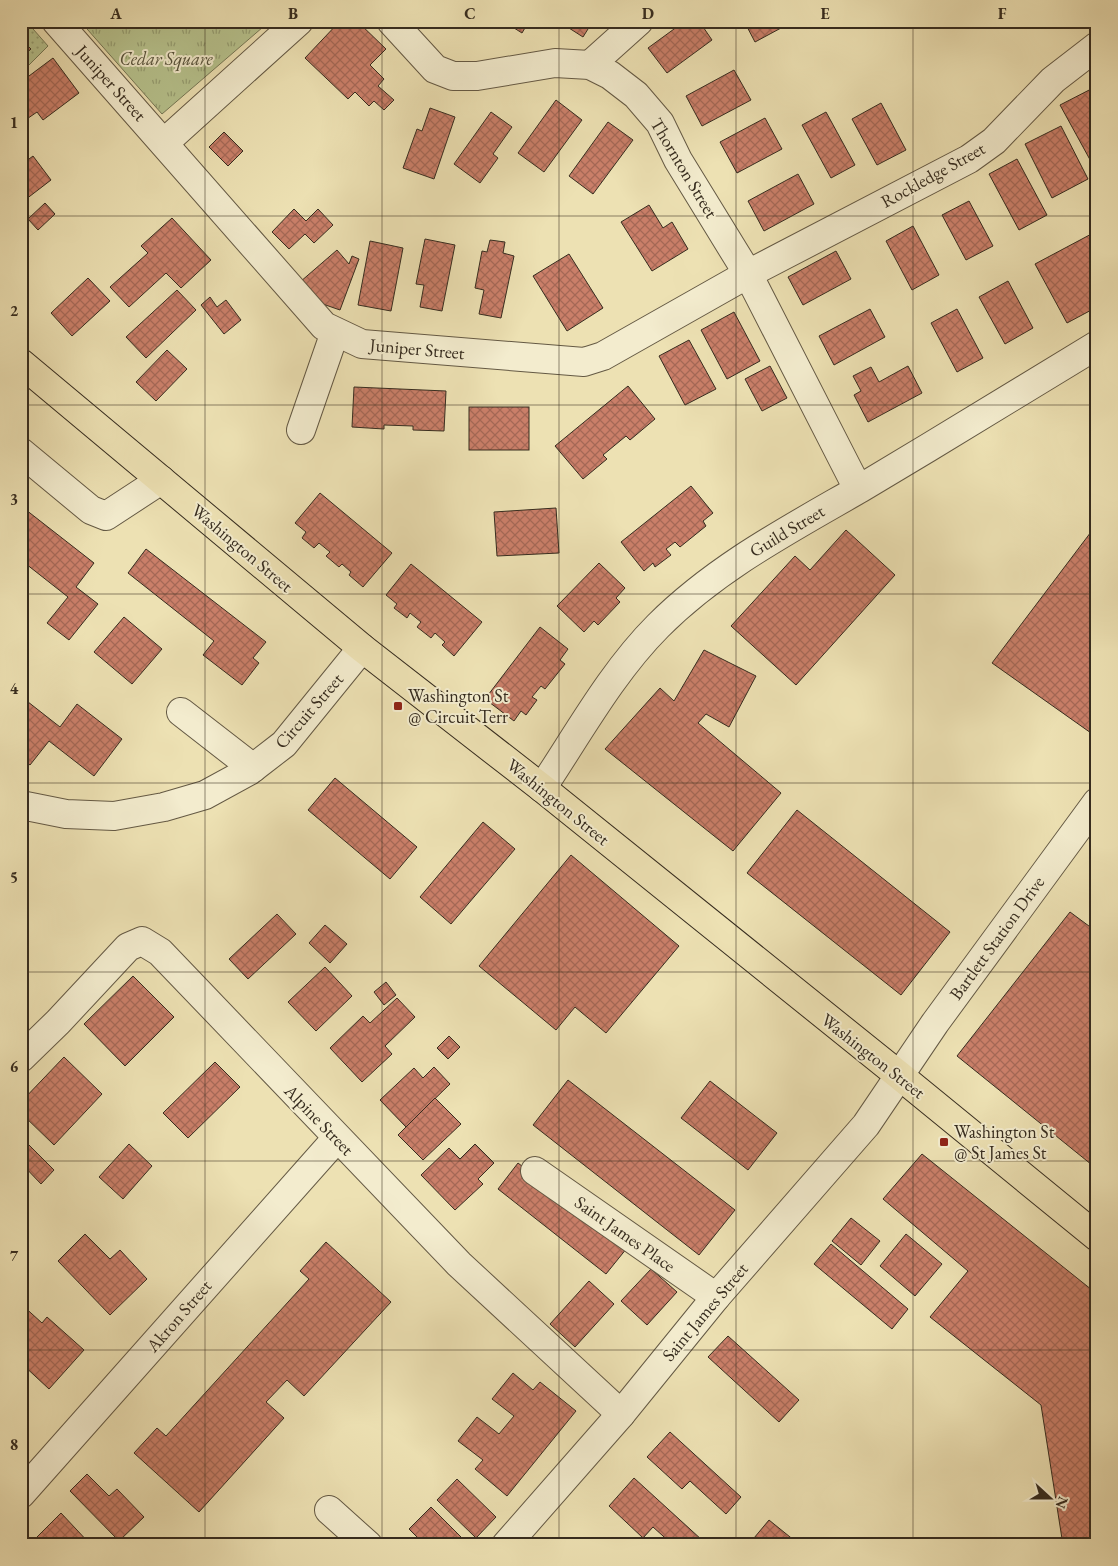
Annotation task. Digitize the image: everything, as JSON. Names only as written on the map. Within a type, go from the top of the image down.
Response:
[{"type":"main road","name":"Washington Street","points":[[21,363],[362,648],[542,788],[900,1076],[1097,1238]]},
{"type":"street","name":"Juniper Street","points":[[56,21],[324,326],[362,344],[584,362],[603,356],[748,274]]},
{"type":"street","points":[[164,143],[299,21]]},
{"type":"street","name":"Thornton Street","points":[[391,21],[435,69],[453,76],[477,76],[555,63],[590,65],[610,75],[636,96],[660,123],[678,160],[748,274],[858,489]]},
{"type":"street","points":[[590,65],[638,21]]},
{"type":"street","name":"Rockledge Street","points":[[748,274],[970,160],[994,141],[1053,80],[1097,46]]},
{"type":"street","points":[[301,430],[335,332]]},
{"type":"street","name":"Guild Street","points":[[542,788],[622,669],[657,627],[704,584],[777,536],[1097,345]]},
{"type":"street","points":[[21,452],[91,510],[106,516],[161,480]]},
{"type":"street","name":"Circuit Street","points":[[21,805],[66,814],[114,816],[164,807],[205,795],[253,768],[284,744],[362,648]]},
{"type":"street","points":[[181,712],[253,768]]},
{"type":"street","name":"Bartlett Station Drive","points":[[900,1076],[935,1022],[1097,802]]},
{"type":"street","name":"Alpine Street","points":[[21,1058],[58,1022],[128,947],[142,941],[160,952],[336,1138],[459,1264],[621,1414]]},
{"type":"street","name":"Saint James Street","points":[[506,1545],[621,1414],[716,1297],[866,1125],[900,1076]]},
{"type":"street","name":"Akron Street","points":[[21,1494],[336,1138]]},
{"type":"street","name":"Saint James Place","points":[[535,1171],[716,1297]]},
{"type":"street","points":[[329,1510],[368,1545]]},
{"type":"green space","points":[[21,21],[26,21],[48,46],[21,73]]},
{"type":"green space","name":"Cedar Square","points":[[80,21],[270,21],[162,114]]},
{"type":"building","points":[[340,21],[357,21],[386,49],[370,65],[384,79],[378,86],[394,100],[384,110],[374,101],[369,106],[355,92],[348,99],[305,58]]},
{"type":"building","points":[[503,21],[529,21],[522,33]]},
{"type":"building","points":[[558,21],[593,21],[583,37]]},
{"type":"building","points":[[685,21],[699,21],[712,40],[667,73],[648,48]]},
{"type":"building","points":[[744,21],[777,21],[781,28],[755,42]]},
{"type":"building","points":[[21,39],[31,49],[21,58]]},
{"type":"building","points":[[53,58],[79,93],[43,120],[37,112],[21,123],[23,93],[21,82]]},
{"type":"building","points":[[734,70],[751,100],[702,126],[686,96]]},
{"type":"building","points":[[1097,86],[1097,166],[1094,167],[1060,105]]},
{"type":"building","points":[[556,100],[582,120],[544,172],[518,153]]},
{"type":"building","points":[[881,103],[906,150],[877,165],[852,119]]},
{"type":"building","points":[[430,108],[455,117],[434,179],[403,168],[417,129],[422,131]]},
{"type":"building","points":[[491,112],[512,127],[493,154],[498,158],[480,183],[454,164]]},
{"type":"building","points":[[826,112],[855,165],[831,178],[802,125]]},
{"type":"building","points":[[765,118],[782,149],[737,173],[720,142]]},
{"type":"building","points":[[608,122],[633,140],[593,194],[569,176]]},
{"type":"building","points":[[1061,126],[1088,179],[1052,198],[1025,144]]},
{"type":"building","points":[[224,132],[243,151],[228,166],[209,147]]},
{"type":"building","points":[[33,156],[51,180],[21,203],[21,165]]},
{"type":"building","points":[[1017,159],[1047,215],[1019,230],[989,174]]},
{"type":"building","points":[[798,174],[814,204],[764,231],[748,201]]},
{"type":"building","points":[[969,201],[993,246],[966,260],[942,215]]},
{"type":"building","points":[[45,203],[55,214],[38,230],[28,219]]},
{"type":"building","points":[[649,205],[663,228],[672,222],[688,249],[652,271],[621,222]]},
{"type":"building","points":[[294,209],[306,221],[318,209],[333,225],[314,243],[305,234],[289,249],[272,232]]},
{"type":"building","points":[[172,218],[211,260],[181,288],[166,273],[129,307],[110,287],[148,253],[141,246]]},
{"type":"building","points":[[913,226],[939,275],[912,290],[886,241]]},
{"type":"building","points":[[1097,231],[1097,307],[1067,323],[1035,264]]},
{"type":"building","points":[[425,239],[455,245],[442,311],[420,307],[424,285],[416,284]]},
{"type":"building","points":[[490,240],[505,242],[503,253],[514,256],[501,318],[479,314],[484,290],[475,288],[482,251],[487,252]]},
{"type":"building","points":[[370,241],[403,248],[391,311],[358,305]]},
{"type":"building","points":[[337,250],[349,264],[352,256],[359,259],[340,310],[317,302],[300,282]]},
{"type":"building","points":[[836,251],[851,279],[803,305],[788,277]]},
{"type":"building","points":[[569,254],[603,308],[567,331],[533,276]]},
{"type":"building","points":[[88,278],[110,301],[72,336],[51,313]]},
{"type":"building","points":[[1008,281],[1033,328],[1005,344],[979,297]]},
{"type":"building","points":[[177,290],[196,310],[146,358],[126,337]]},
{"type":"building","points":[[210,297],[217,307],[226,300],[241,320],[224,334],[201,305]]},
{"type":"building","points":[[870,309],[885,337],[834,365],[819,336]]},
{"type":"building","points":[[957,309],[983,358],[957,372],[931,323]]},
{"type":"building","points":[[734,312],[760,361],[727,379],[701,330]]},
{"type":"building","points":[[689,340],[716,389],[685,405],[659,356]]},
{"type":"building","points":[[167,350],[187,369],[156,401],[136,382]]},
{"type":"building","points":[[770,366],[787,398],[762,411],[745,379]]},
{"type":"building","points":[[908,366],[922,393],[868,422],[854,395],[861,391],[853,376],[871,367],[879,382]]},
{"type":"building","points":[[628,386],[655,419],[630,440],[626,436],[603,455],[607,459],[583,479],[555,446]]},
{"type":"building","points":[[354,387],[446,391],[444,431],[413,430],[413,426],[384,425],[384,429],[352,427]]},
{"type":"building","points":[[469,407],[529,407],[529,450],[469,450]]},
{"type":"building","points":[[691,486],[713,513],[703,521],[706,526],[680,547],[675,542],[666,549],[671,555],[655,567],[653,563],[644,571],[621,542]]},
{"type":"building","points":[[320,493],[392,553],[363,587],[349,575],[351,572],[342,564],[339,567],[326,556],[330,552],[319,543],[314,548],[302,538],[306,532],[295,523]]},
{"type":"building","points":[[21,506],[94,563],[76,587],[98,604],[69,640],[47,623],[68,597],[21,560]]},
{"type":"building","points":[[556,508],[559,553],[497,556],[494,512]]},
{"type":"building","points":[[1097,524],[1097,723],[1091,733],[992,663]]},
{"type":"building","points":[[846,530],[895,575],[796,685],[731,626],[795,556],[810,570]]},
{"type":"building","points":[[146,549],[266,642],[253,658],[259,663],[242,685],[203,655],[214,641],[128,573]]},
{"type":"building","points":[[599,563],[625,588],[616,598],[620,602],[598,625],[594,621],[584,632],[557,606]]},
{"type":"building","points":[[411,564],[482,622],[454,656],[442,645],[445,642],[435,633],[431,638],[417,627],[421,622],[410,613],[407,618],[394,608],[397,604],[386,595]]},
{"type":"building","points":[[124,617],[162,649],[132,684],[94,652]]},
{"type":"building","points":[[540,627],[568,649],[560,660],[565,664],[545,689],[541,686],[532,697],[537,700],[526,715],[521,711],[514,721],[485,699]]},
{"type":"building","points":[[704,650],[756,676],[729,727],[706,714],[698,723],[781,793],[733,851],[605,749],[660,688],[674,701]]},
{"type":"building","points":[[23,698],[60,727],[77,704],[122,739],[94,776],[49,741],[30,765],[21,758],[21,701]]},
{"type":"building","points":[[335,778],[417,847],[390,879],[308,810]]},
{"type":"building","points":[[797,810],[950,932],[901,995],[747,873]]},
{"type":"building","points":[[483,822],[515,849],[451,924],[420,897]]},
{"type":"building","points":[[571,855],[679,946],[606,1033],[575,1007],[556,1030],[479,966]]},
{"type":"building","points":[[1070,912],[1097,932],[1097,1169],[957,1056]]},
{"type":"building","points":[[277,914],[296,934],[248,979],[229,959]]},
{"type":"building","points":[[325,925],[347,944],[330,963],[309,943]]},
{"type":"building","points":[[325,967],[352,996],[316,1031],[288,1002]]},
{"type":"building","points":[[133,976],[174,1017],[125,1066],[84,1024]]},
{"type":"building","points":[[386,982],[396,995],[384,1005],[374,992]]},
{"type":"building","points":[[397,998],[415,1017],[385,1046],[392,1054],[362,1082],[330,1048],[363,1016],[370,1023]]},
{"type":"building","points":[[449,1036],[460,1047],[448,1059],[437,1048]]},
{"type":"building","points":[[64,1057],[102,1094],[54,1145],[21,1113],[21,1102]]},
{"type":"building","points":[[215,1062],[240,1087],[188,1138],[163,1113]]},
{"type":"building","points":[[434,1067],[450,1084],[406,1127],[380,1100],[414,1068],[423,1078]]},
{"type":"building","points":[[568,1080],[735,1210],[699,1255],[533,1125]]},
{"type":"building","points":[[710,1081],[777,1133],[748,1170],[681,1118]]},
{"type":"building","points":[[435,1098],[461,1124],[423,1160],[398,1135]]},
{"type":"building","points":[[21,1137],[54,1170],[41,1184],[21,1163]]},
{"type":"building","points":[[129,1144],[152,1166],[123,1199],[99,1177]]},
{"type":"building","points":[[475,1144],[494,1163],[478,1179],[483,1184],[455,1210],[421,1175],[449,1148],[460,1159]]},
{"type":"building","points":[[922,1154],[1097,1294],[1097,1545],[1063,1545],[1041,1405],[930,1317],[968,1271],[883,1199]]},
{"type":"building","points":[[518,1163],[627,1248],[606,1274],[498,1189]]},
{"type":"building","points":[[851,1218],[880,1241],[861,1265],[832,1241]]},
{"type":"building","points":[[85,1234],[110,1259],[120,1250],[147,1279],[110,1315],[58,1261]]},
{"type":"building","points":[[906,1234],[942,1264],[915,1296],[880,1266]]},
{"type":"building","points":[[326,1242],[391,1302],[304,1396],[287,1380],[266,1402],[284,1418],[199,1512],[134,1453],[157,1428],[166,1436],[309,1279],[300,1271]]},
{"type":"building","points":[[831,1244],[908,1309],[892,1329],[814,1264]]},
{"type":"building","points":[[651,1269],[677,1292],[647,1325],[621,1301]]},
{"type":"building","points":[[589,1281],[614,1304],[575,1347],[550,1324]]},
{"type":"building","points":[[21,1304],[42,1323],[47,1317],[84,1350],[49,1389],[21,1363]]},
{"type":"building","points":[[728,1336],[799,1400],[779,1422],[708,1357]]},
{"type":"building","points":[[513,1373],[533,1390],[540,1382],[576,1411],[507,1496],[475,1469],[483,1460],[458,1441],[477,1417],[499,1434],[514,1416],[492,1399]]},
{"type":"building","points":[[670,1432],[741,1497],[726,1514],[690,1481],[682,1489],[647,1457]]},
{"type":"building","points":[[87,1474],[109,1496],[117,1489],[144,1517],[119,1541],[70,1491]]},
{"type":"building","points":[[634,1478],[702,1540],[697,1545],[673,1545],[653,1527],[643,1538],[609,1506]]},
{"type":"building","points":[[457,1479],[496,1517],[476,1538],[437,1500]]},
{"type":"building","points":[[431,1507],[469,1545],[425,1545],[409,1529]]},
{"type":"building","points":[[61,1513],[91,1545],[31,1545],[30,1544]]},
{"type":"building","points":[[769,1520],[795,1541],[792,1545],[749,1544]]},
{"type":"place","name":"Washington St @ Circuit Terr","points":[[398,706]]},
{"type":"place","name":"Washington St @ St James St","points":[[944,1142]]}]
